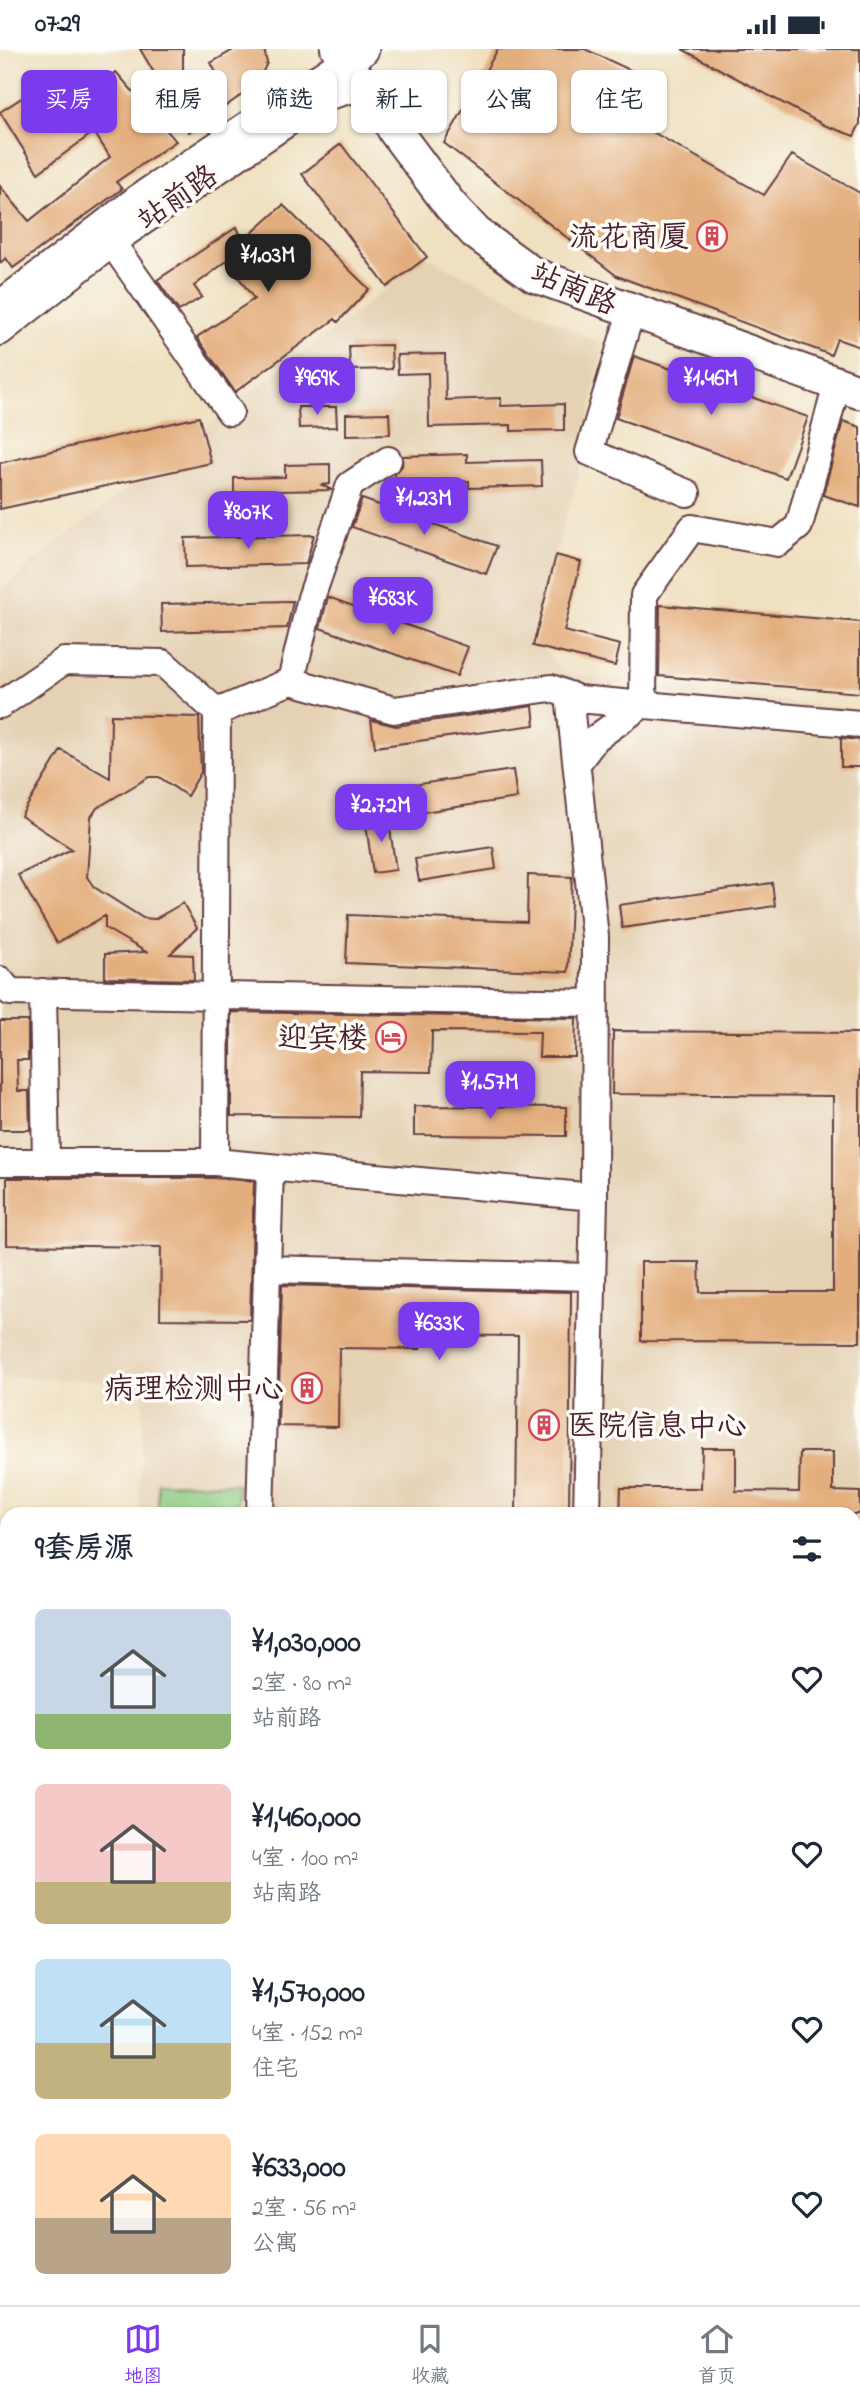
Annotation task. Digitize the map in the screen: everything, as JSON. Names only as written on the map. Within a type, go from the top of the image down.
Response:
[{"type":"main road","name":"站南路","points":[[346,53],[356,70]]},
{"type":"main road","name":"站南路","points":[[398,133],[450,205],[476,233],[534,275],[849,388]]},
{"type":"street","name":"站前路","points":[[0,304],[139,197],[346,53]]},
{"type":"street","name":"站前路","points":[[0,332],[112,243],[218,168],[332,95],[351,89]]},
{"type":"street","points":[[112,243],[230,412]]},
{"type":"street","points":[[631,312],[589,452],[687,493]]},
{"type":"street","points":[[643,704],[644,595],[692,528],[778,543],[799,526],[849,388]]},
{"type":"street","points":[[291,681],[311,598],[350,485],[387,460]]},
{"type":"street","points":[[0,705],[64,661],[163,663],[217,712],[215,1162]]},
{"type":"street","points":[[217,712],[291,681],[394,709],[551,688],[578,699],[860,724]]},
{"type":"street","points":[[569,695],[595,937],[594,1197],[587,1507]]},
{"type":"street","points":[[578,762],[596,738],[643,704]]},
{"type":"street","points":[[0,980],[10,992],[594,1003]]},
{"type":"street","points":[[43,992],[46,1162]]},
{"type":"street","points":[[0,1162],[215,1162],[594,1197]]},
{"type":"street","points":[[260,1507],[270,1167]]},
{"type":"street","points":[[267,1269],[592,1277]]},
{"type":"shaded area","points":[[427,257],[603,345],[579,473],[530,637],[566,673],[860,711],[860,1507],[139,1507],[144,1382],[0,1377],[0,591],[47,551]]},
{"type":"green space","points":[[158,1483],[238,1484],[237,1507],[158,1507]]},
{"type":"building","points":[[140,49],[183,49],[183,70],[152,70]]},
{"type":"building","points":[[235,49],[264,49],[267,63],[264,70],[241,70],[241,95],[227,105],[227,70],[215,70],[211,63]]},
{"type":"building","name":"流花商厦","points":[[498,49],[585,49],[630,70],[571,70],[571,133],[655,133],[764,195],[792,155],[860,193],[860,347],[837,339],[831,355],[617,276],[444,143],[461,113],[461,133],[557,133],[557,70],[486,70]]},
{"type":"building","points":[[682,49],[860,49],[860,124],[854,136],[824,125]]},
{"type":"building","points":[[117,73],[131,89],[131,133],[169,133],[176,141],[116,182],[122,189],[13,268],[6,258],[0,263],[0,186],[29,221],[110,157],[95,133],[117,133]]},
{"type":"building","points":[[21,98],[21,133],[93,133],[38,173],[0,112]]},
{"type":"building","points":[[341,144],[427,257],[387,287],[302,174]]},
{"type":"building","points":[[283,205],[369,289],[338,322],[335,319],[235,392],[197,337],[254,299],[227,261],[194,286],[202,297],[179,311],[157,280],[237,227],[243,241]]},
{"type":"building","points":[[391,345],[392,369],[350,370],[349,346]]},
{"type":"building","points":[[445,354],[446,400],[501,398],[501,406],[564,404],[564,430],[511,431],[511,425],[429,427],[428,373],[398,374],[397,355]]},
{"type":"building","points":[[634,356],[808,417],[786,478],[616,418]]},
{"type":"building","points":[[298,407],[336,407],[337,427],[299,428]]},
{"type":"building","points":[[389,413],[390,434],[346,435],[346,414]]},
{"type":"building","points":[[199,417],[211,463],[0,509],[0,463]]},
{"type":"building","points":[[843,421],[860,427],[860,507],[823,495]]},
{"type":"building","points":[[467,454],[467,462],[541,460],[542,486],[469,488],[469,481],[395,483],[395,474],[402,466],[403,456]]},
{"type":"building","points":[[330,464],[330,484],[322,485],[332,490],[277,491],[277,498],[234,499],[234,478],[285,477],[285,465]]},
{"type":"building","points":[[362,499],[497,546],[486,574],[352,527]]},
{"type":"building","points":[[314,535],[306,564],[186,567],[185,538]]},
{"type":"building","points":[[556,555],[581,562],[564,631],[620,645],[615,666],[533,646]]},
{"type":"building","points":[[328,597],[468,647],[457,676],[320,628]]},
{"type":"building","points":[[293,601],[287,628],[162,632],[161,604]]},
{"type":"building","points":[[660,605],[860,622],[860,693],[659,676]]},
{"type":"building","points":[[533,706],[535,725],[375,747],[371,720],[396,726]]},
{"type":"building","points":[[111,715],[199,717],[201,772],[187,796],[159,777],[149,777],[97,808],[91,817],[87,877],[94,887],[143,918],[155,919],[183,903],[197,928],[170,954],[193,955],[194,980],[105,978],[105,954],[146,952],[105,928],[105,916],[57,943],[18,875],[72,849],[21,816],[61,750],[110,778]]},
{"type":"building","points":[[841,738],[860,740],[860,767],[841,767]]},
{"type":"building","points":[[513,770],[517,798],[390,817],[386,789]]},
{"type":"building","points":[[388,815],[396,870],[373,873],[365,818]]},
{"type":"building","points":[[493,847],[496,869],[419,881],[415,859]]},
{"type":"building","points":[[528,875],[572,877],[568,972],[346,963],[348,915],[527,922]]},
{"type":"building","points":[[772,883],[775,906],[622,928],[619,905]]},
{"type":"building","points":[[231,1012],[576,1018],[575,1057],[539,1057],[540,1032],[432,1031],[431,1072],[360,1071],[359,1117],[231,1116]]},
{"type":"building","points":[[0,1021],[28,1021],[28,1060],[17,1060],[18,1091],[29,1091],[30,1130],[0,1130]]},
{"type":"building","points":[[613,1031],[860,1033],[860,1342],[641,1341],[641,1262],[699,1262],[700,1292],[833,1292],[833,1096],[612,1094]]},
{"type":"building","points":[[414,1106],[566,1107],[566,1136],[414,1135]]},
{"type":"building","points":[[7,1178],[214,1178],[254,1181],[250,1320],[160,1319],[161,1247],[7,1245]]},
{"type":"building","points":[[282,1285],[571,1292],[569,1507],[516,1507],[518,1336],[420,1335],[420,1349],[339,1348],[338,1427],[278,1426]]},
{"type":"building","points":[[702,1448],[736,1448],[736,1491],[799,1492],[800,1452],[833,1452],[833,1491],[860,1492],[860,1507],[620,1507],[621,1488],[701,1488]]},
{"type":"place","name":"流花商厦","points":[[712,236]]},
{"type":"place","name":"迎宾楼","points":[[391,1037]]},
{"type":"place","name":"病理检测中心","points":[[307,1388]]},
{"type":"place","name":"医院信息中心","points":[[544,1425]]}]
